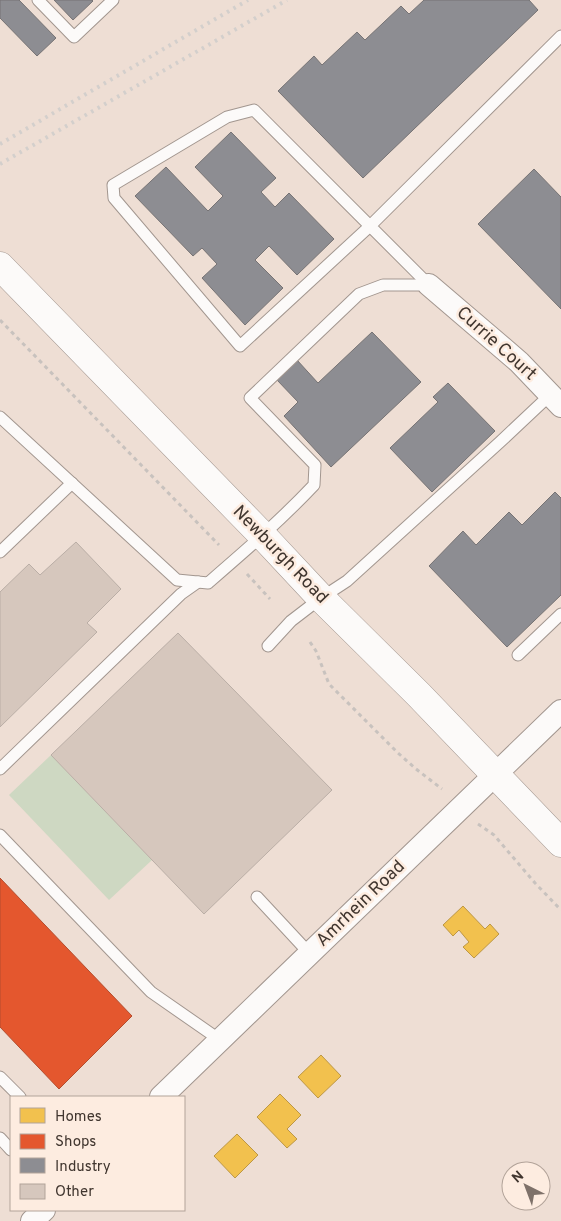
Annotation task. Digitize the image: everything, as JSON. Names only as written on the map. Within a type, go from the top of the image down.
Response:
[{"type":"main road","name":"Newburgh Road","points":[[0,266],[561,843]]},
{"type":"street","name":"Currie Court","points":[[429,285],[519,362],[556,400]]},
{"type":"street","name":"Amrhein Road","points":[[162,1096],[561,712]]},
{"type":"street","points":[[32,1221],[43,1211]]},
{"type":"lane","points":[[38,0],[74,37],[111,1]]},
{"type":"lane","points":[[429,285],[370,226],[254,110],[227,117],[112,185],[114,198],[240,346],[370,226],[561,36]]},
{"type":"lane","points":[[0,417],[177,580],[208,583],[263,536],[314,485],[314,465],[250,398],[359,294],[383,286],[429,285]]},
{"type":"lane","points":[[268,646],[291,621],[347,581],[500,442],[556,400]]},
{"type":"lane","points":[[0,552],[72,484]]},
{"type":"lane","points":[[0,769],[181,594],[198,582]]},
{"type":"lane","points":[[518,655],[561,614]]},
{"type":"lane","points":[[0,835],[152,992],[220,1040]]},
{"type":"lane","points":[[256,896],[310,954]]},
{"type":"lane","points":[[0,1077],[19,1096]]},
{"type":"lane","points":[[0,1138],[10,1149]]},
{"type":"path","points":[[0,320],[219,545]]},
{"type":"path","points":[[247,574],[270,598]]},
{"type":"path","points":[[310,642],[316,651],[329,684],[398,753],[442,788]]},
{"type":"path","points":[[478,824],[494,834],[535,883],[561,910]]},
{"type":"green space","points":[[51,755],[152,860],[109,900],[9,795]]},
{"type":"building: Homes","points":[[463,906],[485,929],[490,924],[499,934],[474,958],[463,947],[469,942],[459,930],[453,936],[443,925]]},
{"type":"building: Homes","points":[[321,1055],[341,1076],[318,1098],[298,1077]]},
{"type":"building: Homes","points":[[280,1094],[301,1115],[287,1129],[297,1139],[287,1148],[257,1117]]},
{"type":"building: Homes","points":[[237,1134],[258,1155],[235,1178],[214,1156]]},
{"type":"building: Shops","points":[[0,878],[132,1016],[59,1089],[0,1027]]},
{"type":"building: Industry","points":[[0,0],[19,0],[56,38],[37,56],[0,18]]},
{"type":"building: Industry","points":[[54,0],[92,0],[93,1],[73,20]]},
{"type":"building: Industry","points":[[424,0],[529,0],[538,10],[363,178],[278,91],[314,56],[322,65],[357,32],[365,40],[401,6],[409,14]]},
{"type":"building: Industry","points":[[231,132],[276,178],[261,192],[275,207],[289,193],[334,239],[297,275],[269,246],[255,260],[283,288],[245,325],[202,278],[217,264],[202,248],[193,256],[135,196],[166,167],[208,211],[223,196],[195,167]]},
{"type":"building: Industry","points":[[534,169],[561,197],[561,309],[478,224]]},
{"type":"building: Industry","points":[[372,332],[421,382],[331,467],[284,416],[298,402],[277,380],[297,360],[318,383]]},
{"type":"building: Industry","points":[[448,383],[495,431],[432,492],[390,448],[438,402],[433,397]]},
{"type":"building: Industry","points":[[555,492],[561,498],[561,595],[507,647],[429,566],[463,531],[476,545],[509,512],[522,525]]},
{"type":"building: Other","points":[[76,542],[121,589],[87,623],[97,632],[0,727],[0,592],[29,564],[40,575]]},
{"type":"building: Other","points":[[178,633],[332,790],[204,914],[51,755]]},
{"type":"railway","points":[[0,144],[248,0]]},
{"type":"railway","points":[[0,164],[287,0]]}]
